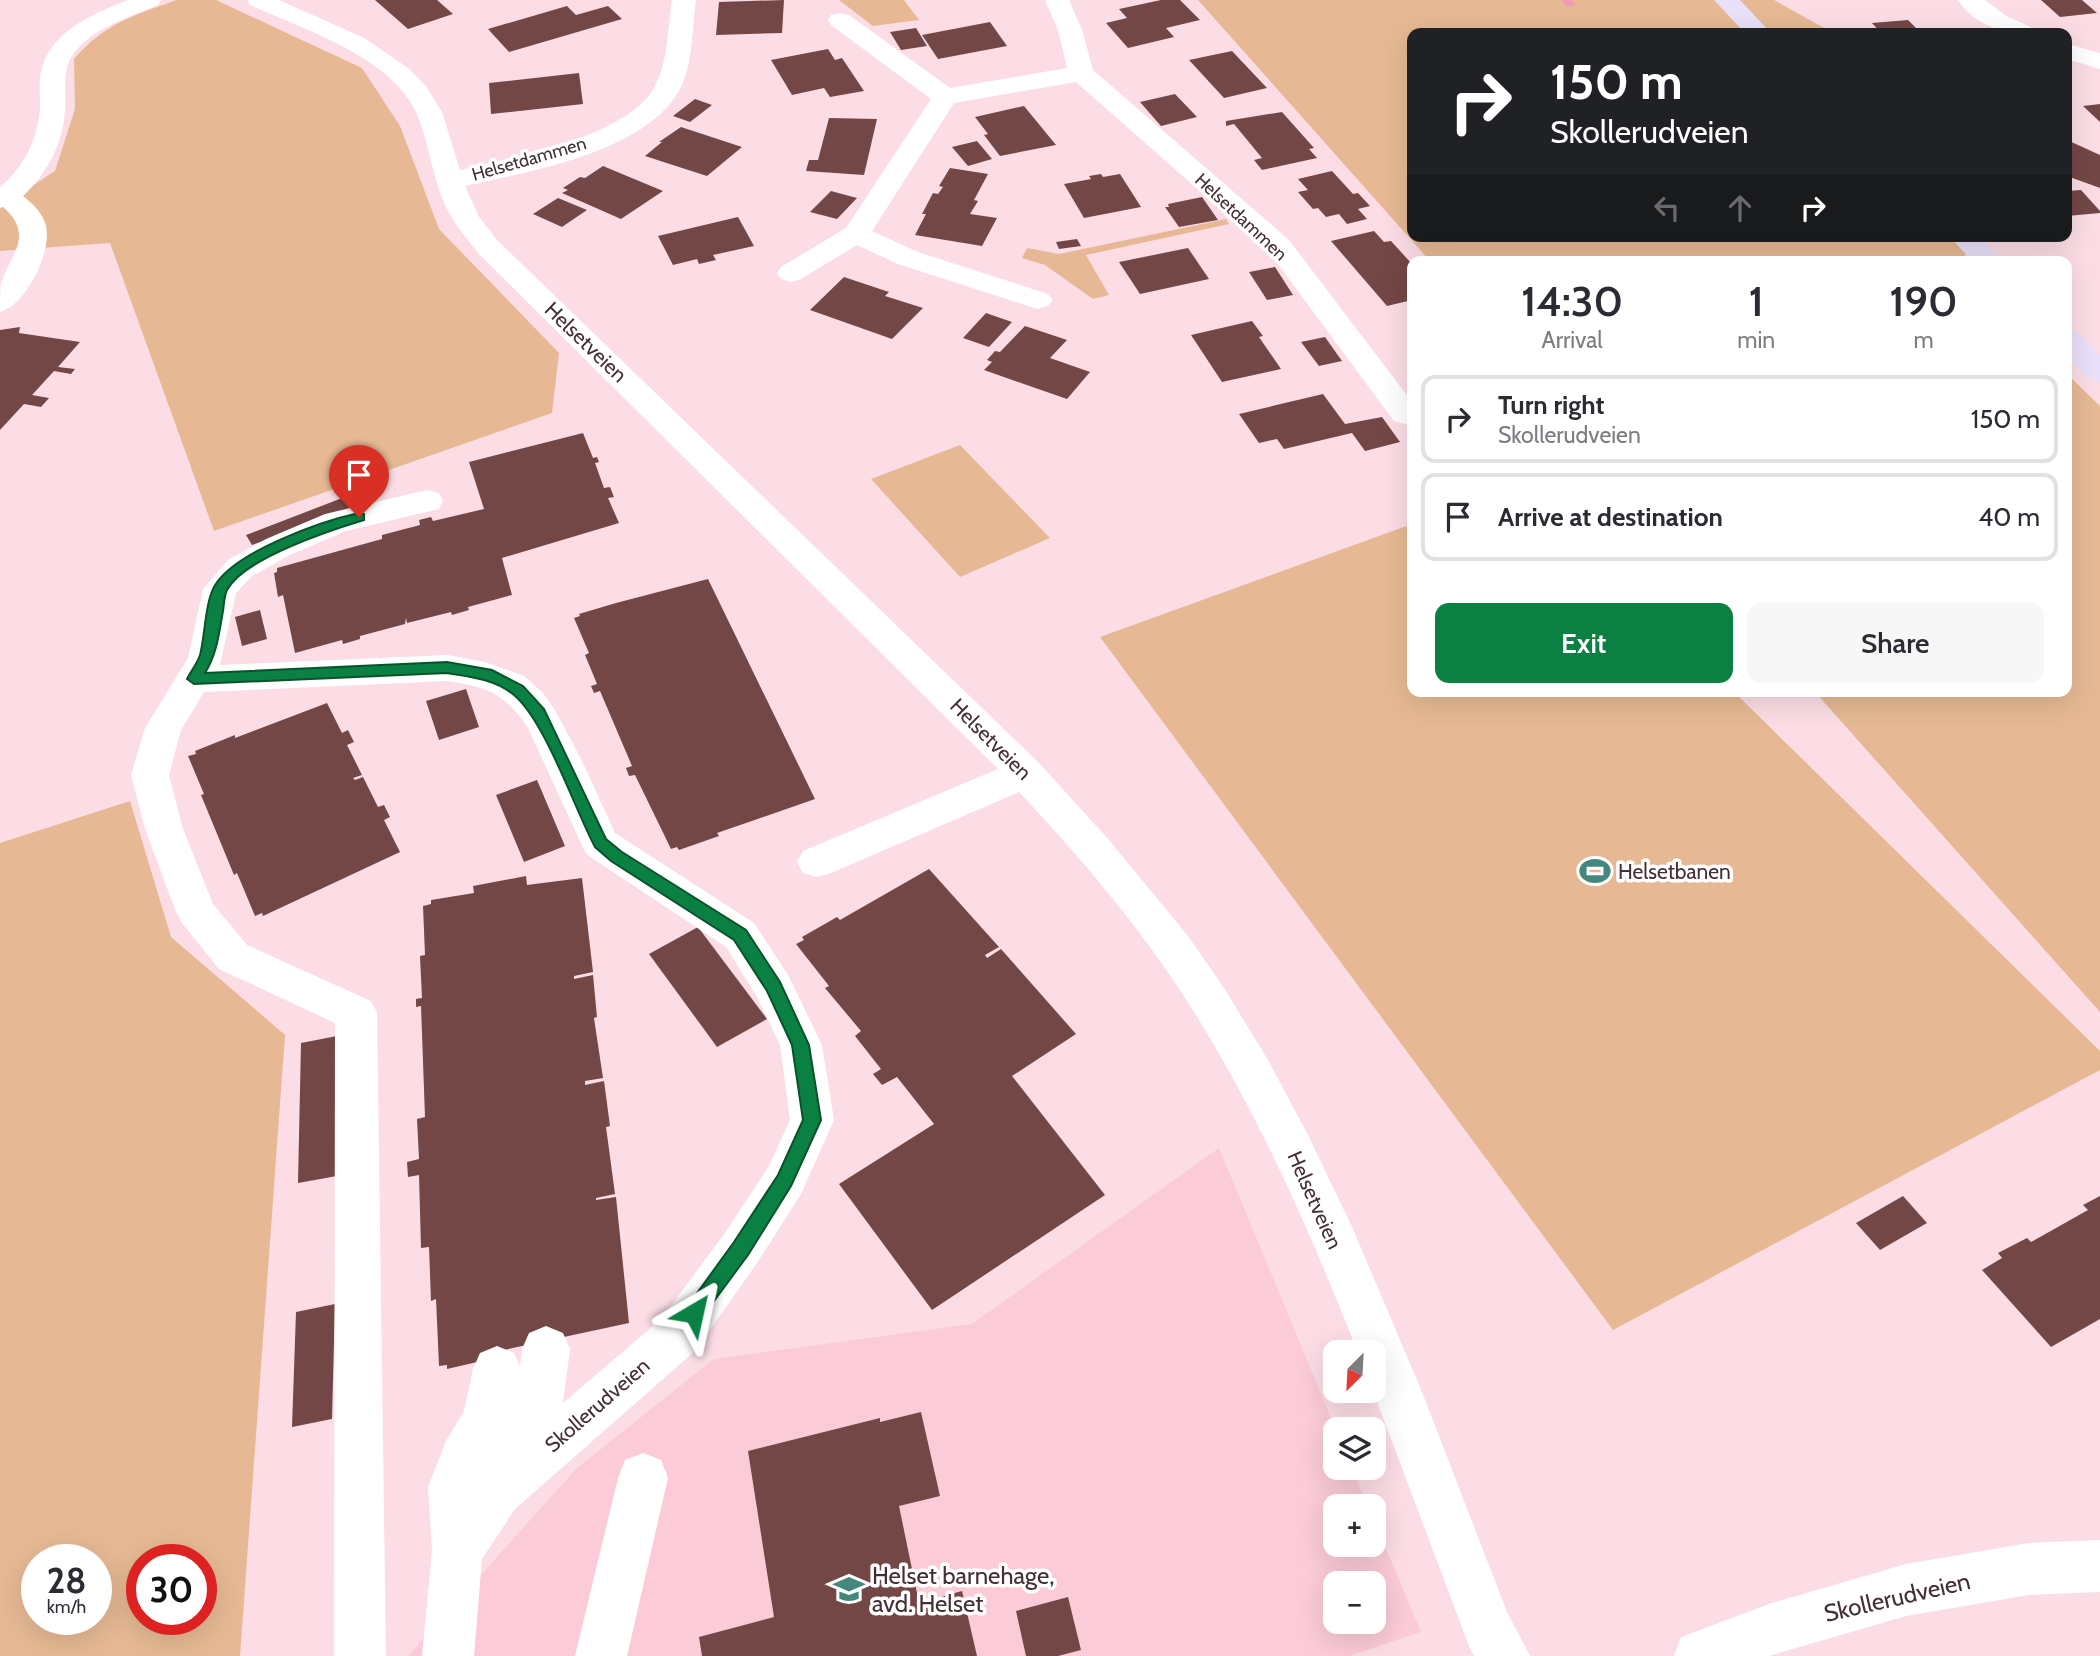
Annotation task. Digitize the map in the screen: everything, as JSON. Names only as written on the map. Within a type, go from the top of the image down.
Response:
[{"type":"main road","points":[[1726,0],[1754,28]]},
{"type":"main road","points":[[1969,242],[1983,256]]},
{"type":"main road","points":[[2072,344],[2100,372]]},
{"type":"street","points":[[0,303],[9,294],[33,250],[30,219],[3,198],[30,175],[46,141],[53,113],[50,86],[59,57],[75,37],[111,16],[149,0]]},
{"type":"street","name":"Helsetveien","points":[[259,0],[378,56],[409,80],[428,111],[449,181],[465,218],[488,247],[1026,773],[1117,874],[1208,1000],[1296,1155],[1393,1380],[1487,1628],[1504,1656]]},
{"type":"street","name":"Helsetdammen","points":[[449,181],[545,159],[603,138],[641,120],[668,87],[684,0]]},
{"type":"street","points":[[840,20],[944,97],[1081,73],[1070,30],[1057,0]]},
{"type":"street","points":[[1970,0],[1997,21],[2013,28]]},
{"type":"street","points":[[2072,53],[2100,61]]},
{"type":"street","name":"Helsetdammen","points":[[1081,73],[1279,246],[1405,414]]},
{"type":"street","points":[[791,273],[856,234],[944,97]]},
{"type":"street","points":[[856,234],[908,258],[1038,300]]},
{"type":"street","points":[[360,1656],[356,1013],[233,957],[196,912],[164,829],[150,775],[163,728],[206,659],[220,589],[240,568],[278,547],[337,522],[427,501]]},
{"type":"street","name":"Skollerudveien","points":[[194,679],[447,668],[487,674],[518,690],[539,713],[600,843],[740,935],[774,987],[801,1045],[812,1120],[785,1180],[741,1248],[678,1335],[497,1491],[457,1551],[448,1656]]},
{"type":"street","points":[[817,862],[1026,773]]},
{"type":"street","points":[[497,1491],[538,1406],[546,1349]]},
{"type":"street","points":[[457,1551],[453,1487],[463,1458],[486,1419],[497,1369]]},
{"type":"street","points":[[601,1656],[643,1478]]},
{"type":"street","name":"Skollerudveien","points":[[1700,1656],[1769,1630],[1906,1590],[2029,1569],[2100,1566]]},
{"type":"shaded area","points":[[177,0],[216,0],[362,68],[400,126],[439,229],[559,353],[552,413],[214,531],[110,243],[0,251],[0,207],[55,171],[75,109],[74,59],[108,29],[133,16]]},
{"type":"shaded area","points":[[839,0],[904,0],[919,20],[873,26]]},
{"type":"shaded area","points":[[1198,0],[1774,0],[1824,28],[1407,28],[1407,235]]},
{"type":"shaded area","points":[[1226,219],[1229,224],[1086,255],[1109,295],[1093,299],[1045,265],[1022,258],[1027,248],[1059,254]]},
{"type":"shaded area","points":[[1413,242],[1972,242],[1965,256],[1426,256]]},
{"type":"shaded area","points":[[2072,379],[2100,406],[2100,1012],[1819,697],[2072,697]]},
{"type":"shaded area","points":[[960,445],[1050,538],[960,577],[871,479]]},
{"type":"shaded area","name":"Helsetbanen","points":[[1407,526],[1407,697],[1739,697],[2100,1051],[2100,1070],[1613,1330],[1100,637]]},
{"type":"shaded area","points":[[130,801],[171,937],[285,1035],[240,1656],[0,1656],[0,843]]},
{"type":"shaded area","points":[[1219,1148],[1331,1417],[1323,1417],[1323,1480],[1357,1480],[1363,1494],[1323,1494],[1323,1557],[1386,1557],[1386,1549],[1421,1632],[1349,1656],[408,1656],[576,1469],[714,1359],[972,1324]]},
{"type":"building","points":[[375,0],[437,0],[453,14],[408,29]]},
{"type":"building","points":[[784,0],[782,33],[716,35],[719,2]]},
{"type":"building","points":[[1161,0],[1180,0],[1200,20],[1166,28],[1174,37],[1128,48],[1106,23],[1127,18],[1119,9]]},
{"type":"building","points":[[2041,0],[2082,0],[2097,13],[2060,17]]},
{"type":"building","points":[[567,6],[576,15],[608,6],[622,19],[509,52],[488,29]]},
{"type":"building","points":[[1908,20],[1916,28],[1876,28],[1872,23]]},
{"type":"building","points":[[990,22],[1007,46],[938,59],[922,35]]},
{"type":"building","points":[[916,28],[927,46],[901,50],[890,32]]},
{"type":"building","points":[[828,49],[835,60],[842,58],[864,91],[830,97],[824,88],[792,95],[771,60]]},
{"type":"building","points":[[1232,51],[1267,88],[1224,98],[1189,60]]},
{"type":"building","points":[[579,73],[583,104],[491,114],[489,83]]},
{"type":"building","points":[[1175,94],[1197,117],[1161,126],[1140,102]]},
{"type":"building","points":[[695,99],[712,105],[690,122],[673,116]]},
{"type":"building","points":[[2100,104],[2100,122],[2083,106]]},
{"type":"building","points":[[1024,106],[1056,145],[1000,156],[984,135],[988,134],[975,117]]},
{"type":"building","points":[[1282,112],[1314,148],[1309,149],[1317,158],[1262,170],[1254,160],[1262,158],[1234,124],[1226,126],[1226,121]]},
{"type":"building","points":[[829,118],[877,119],[864,175],[806,171],[809,160],[818,160]]},
{"type":"building","points":[[681,127],[742,147],[707,176],[645,156],[662,142],[659,142]]},
{"type":"building","points":[[977,141],[992,159],[968,166],[952,147]]},
{"type":"building","points":[[2072,142],[2100,155],[2100,188],[2072,178]]},
{"type":"building","points":[[603,166],[663,191],[621,219],[562,193],[568,190],[563,188]]},
{"type":"building","points":[[950,168],[988,174],[970,214],[997,218],[982,246],[915,235],[926,214],[922,214],[933,193],[938,194],[943,187],[939,186]]},
{"type":"building","points":[[1332,171],[1353,194],[1358,193],[1370,206],[1358,209],[1367,219],[1347,224],[1339,214],[1326,217],[1318,208],[1313,209],[1298,192],[1308,190],[1298,179]]},
{"type":"building","points":[[1101,174],[1103,177],[1120,174],[1141,207],[1084,218],[1064,184],[1091,179],[1089,176]]},
{"type":"building","points":[[2081,190],[2100,213],[2072,216],[2072,191]]},
{"type":"building","points":[[831,191],[857,198],[837,219],[810,212]]},
{"type":"building","points":[[1202,197],[1218,220],[1179,227],[1165,207],[1169,207],[1168,204]]},
{"type":"building","points":[[558,198],[587,210],[562,227],[533,214]]},
{"type":"building","points":[[738,217],[754,246],[713,255],[716,260],[699,264],[697,259],[673,265],[658,236]]},
{"type":"building","points":[[1374,231],[1384,242],[1391,241],[1407,259],[1407,301],[1387,306],[1331,241]]},
{"type":"building","points":[[1077,239],[1081,246],[1059,249],[1056,242]]},
{"type":"building","points":[[1188,248],[1209,279],[1140,294],[1119,262]]},
{"type":"building","points":[[1275,267],[1293,295],[1267,300],[1249,272]]},
{"type":"building","points":[[844,277],[889,292],[885,296],[923,308],[892,339],[810,310]]},
{"type":"building","points":[[986,313],[1012,322],[989,347],[963,338]]},
{"type":"building","points":[[1252,321],[1263,336],[1259,337],[1281,369],[1222,382],[1191,335]]},
{"type":"building","points":[[1025,326],[1067,340],[1050,358],[1090,372],[1067,399],[984,370],[992,362],[987,360],[995,351],[1000,352]]},
{"type":"building","points":[[20,327],[19,333],[80,342],[58,367],[75,369],[71,374],[54,371],[32,395],[49,398],[41,407],[24,404],[0,430],[0,330]]},
{"type":"building","points":[[1325,337],[1342,361],[1319,366],[1301,342]]},
{"type":"building","points":[[1323,394],[1345,424],[1382,417],[1400,442],[1365,451],[1352,433],[1284,449],[1277,439],[1259,443],[1239,414]]},
{"type":"building","points":[[583,433],[593,458],[597,457],[599,462],[595,463],[604,488],[610,487],[614,497],[608,498],[619,523],[502,558],[512,595],[468,607],[469,610],[452,615],[451,612],[407,623],[406,618],[405,624],[360,636],[360,639],[343,644],[342,640],[295,653],[283,595],[278,597],[274,573],[277,568],[382,539],[382,535],[420,525],[419,520],[431,517],[433,521],[484,509],[469,462]]},
{"type":"building","points":[[350,495],[357,505],[323,519],[252,545],[246,535]]},
{"type":"building","points":[[708,579],[815,799],[717,833],[719,836],[679,850],[677,847],[671,849],[635,775],[629,776],[626,768],[632,766],[600,691],[594,693],[591,686],[597,684],[585,655],[589,653],[574,618],[616,603]]},
{"type":"building","points":[[260,610],[267,639],[242,646],[235,617]]},
{"type":"building","points":[[466,689],[479,727],[439,740],[426,701]]},
{"type":"building","points":[[327,703],[342,733],[348,730],[354,742],[347,745],[362,775],[353,778],[355,780],[363,777],[378,807],[384,805],[390,817],[384,820],[400,852],[263,916],[262,913],[255,916],[237,873],[234,875],[188,756],[235,735],[235,738]]},
{"type":"building","points":[[537,780],[565,846],[524,862],[496,795]]},
{"type":"building","points":[[929,869],[999,947],[985,955],[987,958],[1001,949],[1076,1034],[1012,1076],[1105,1195],[932,1310],[839,1184],[934,1124],[897,1077],[882,1085],[873,1074],[881,1069],[855,1036],[861,1031],[825,988],[829,986],[796,944],[804,940],[802,937],[837,917],[840,920]]},
{"type":"building","points":[[526,876],[527,885],[582,878],[593,972],[574,976],[574,979],[593,975],[597,1017],[594,1018],[603,1078],[585,1081],[585,1085],[604,1081],[610,1126],[606,1127],[615,1194],[596,1200],[616,1197],[629,1323],[499,1351],[499,1357],[447,1369],[447,1365],[439,1366],[436,1299],[431,1301],[429,1247],[421,1248],[419,1175],[408,1177],[407,1162],[419,1159],[417,1119],[425,1117],[421,1006],[416,1007],[416,999],[422,998],[420,956],[425,955],[423,906],[431,904],[431,900],[474,893],[473,886]]},
{"type":"building","points":[[698,927],[767,1019],[717,1047],[649,954]]},
{"type":"building","points":[[337,1036],[337,1176],[298,1183],[301,1043]]},
{"type":"building","points":[[1903,1196],[1927,1223],[1880,1250],[1856,1223]]},
{"type":"building","points":[[2100,1196],[2100,1319],[2051,1347],[1982,1270],[2002,1258],[1998,1253],[2027,1238],[2031,1242],[2088,1210],[2083,1205]]},
{"type":"building","points":[[335,1304],[332,1419],[292,1427],[296,1312]]},
{"type":"building","points":[[921,1412],[940,1496],[899,1506],[919,1603],[962,1591],[977,1656],[702,1656],[699,1637],[774,1617],[748,1451],[880,1418],[880,1422]]},
{"type":"building","points":[[1068,1597],[1081,1650],[1058,1656],[1026,1656],[1016,1611]]},
{"type":"waterway","points":[[1566,0],[1571,5]]},
{"type":"place","name":"Helsetbanen","points":[[1595,871]]},
{"type":"place","name":"Helset barnehage, avd. Helset","points":[[849,1589]]},
{"type":"route","points":[[359,517],[337,522],[278,547],[240,568],[220,589],[206,659],[194,679],[447,668],[487,674],[518,690],[539,713],[600,843],[740,935],[774,987],[801,1045],[812,1120],[785,1180],[694,1313]]}]
